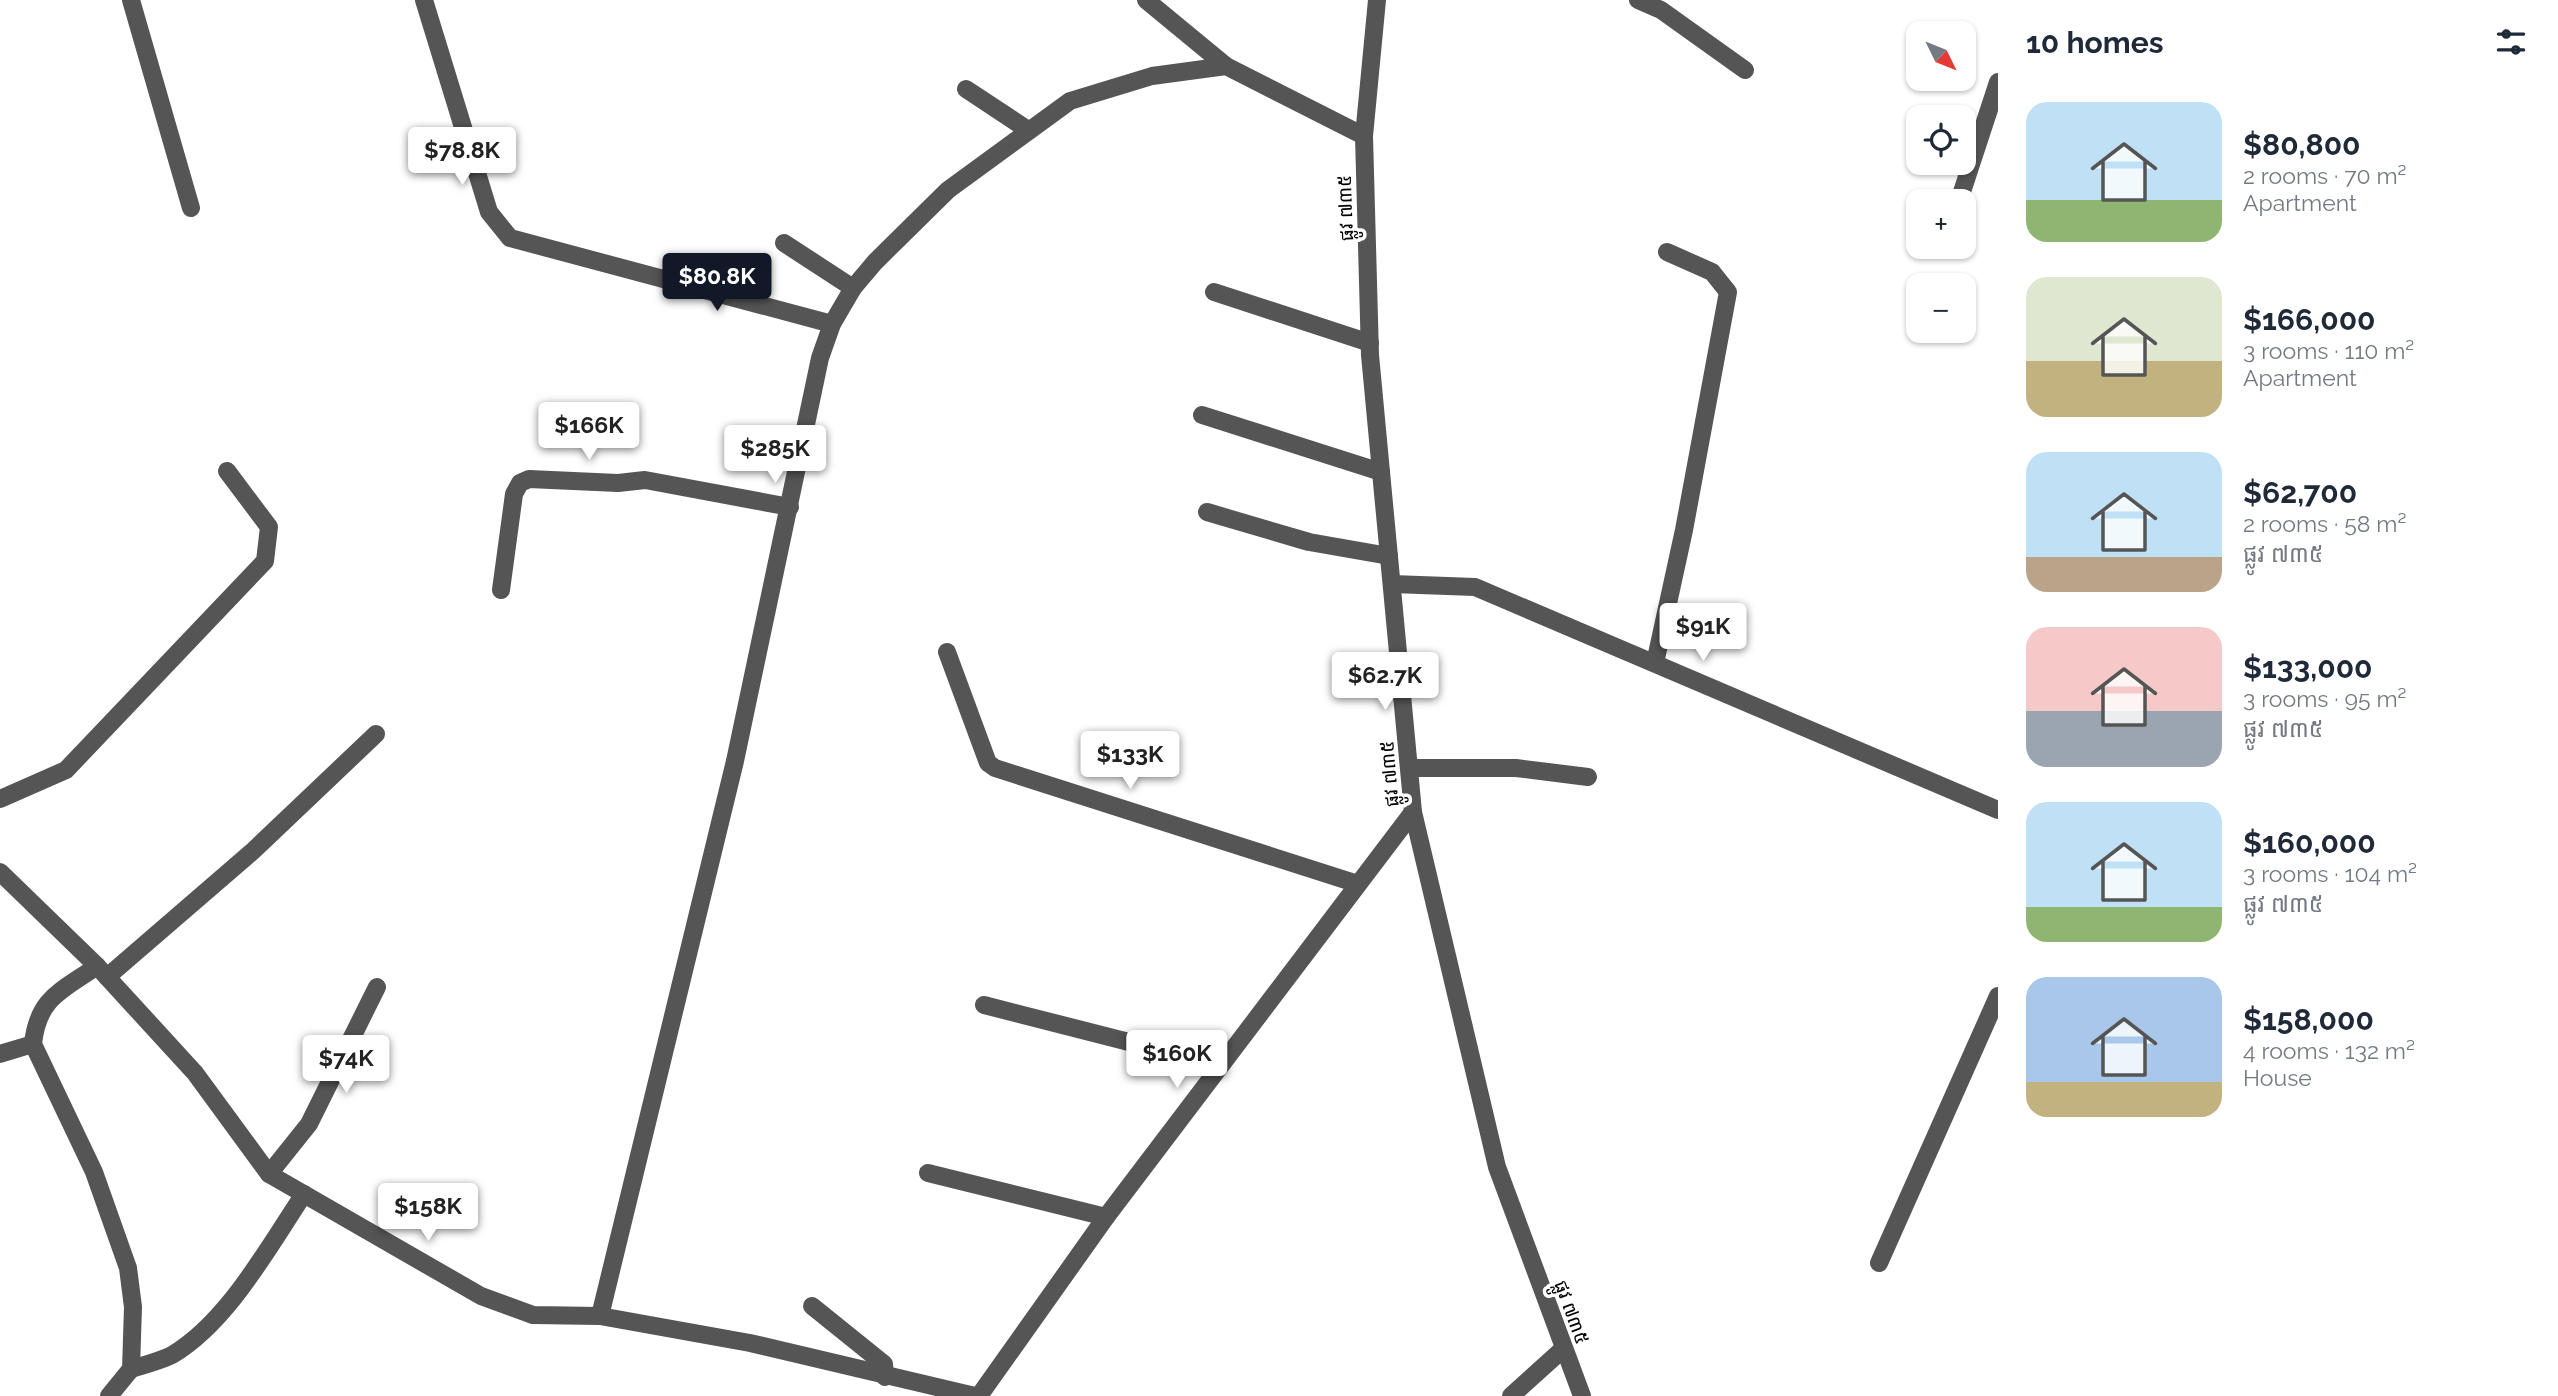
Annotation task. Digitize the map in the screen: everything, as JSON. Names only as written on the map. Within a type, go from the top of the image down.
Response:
[{"type":"street","points":[[131,0],[191,208]]},
{"type":"street","points":[[1146,0],[1226,66],[1364,136]]},
{"type":"street","name":"ផ្លូវ ៧៣៥","points":[[1377,0],[1364,136],[1370,343],[1413,812],[1497,1167],[1582,1396]]},
{"type":"street","points":[[1638,0],[1661,9],[1745,70]]},
{"type":"street","points":[[427,1],[489,212],[510,238],[832,324]]},
{"type":"street","points":[[600,1316],[732,775],[820,358],[832,324],[853,288],[874,262],[948,190],[1070,101],[1153,76],[1226,66]]},
{"type":"street","points":[[1963,189],[1998,82]]},
{"type":"street","points":[[966,89],[1028,130]]},
{"type":"street","points":[[784,243],[853,288]]},
{"type":"street","points":[[1655,663],[1684,530],[1728,292],[1712,272],[1667,252]]},
{"type":"street","points":[[1214,292],[1370,343]]},
{"type":"street","points":[[1202,415],[1381,472]]},
{"type":"street","points":[[0,799],[66,770],[265,561],[269,527],[226,471]]},
{"type":"street","points":[[501,590],[514,494],[520,483],[529,479],[618,483],[645,480],[790,507]]},
{"type":"street","points":[[1207,512],[1309,542],[1389,555]]},
{"type":"street","points":[[1392,584],[1475,587],[1998,810]]},
{"type":"street","points":[[947,652],[988,763],[995,768],[1358,884]]},
{"type":"street","points":[[131,1369],[133,1307],[128,1268],[94,1172],[33,1044],[43,1004],[102,971],[254,850],[376,734]]},
{"type":"street","points":[[1409,768],[1516,768],[1588,776]]},
{"type":"street","points":[[0,872],[102,971],[195,1073],[269,1174],[481,1296],[533,1315],[600,1316],[751,1343],[885,1377],[977,1396],[1106,1217],[1413,812]]},
{"type":"street","points":[[269,1174],[309,1124],[377,987]]},
{"type":"street","points":[[1879,1263],[1998,996]]},
{"type":"street","points":[[984,1004],[1220,1065]]},
{"type":"street","points":[[0,1054],[33,1044]]},
{"type":"street","points":[[928,1173],[1106,1217]]},
{"type":"street","points":[[109,1396],[131,1369],[171,1355],[201,1332],[244,1284],[304,1194]]},
{"type":"street","points":[[811,1306],[884,1364],[885,1377]]},
{"type":"street","points":[[1511,1396],[1563,1349]]}]
